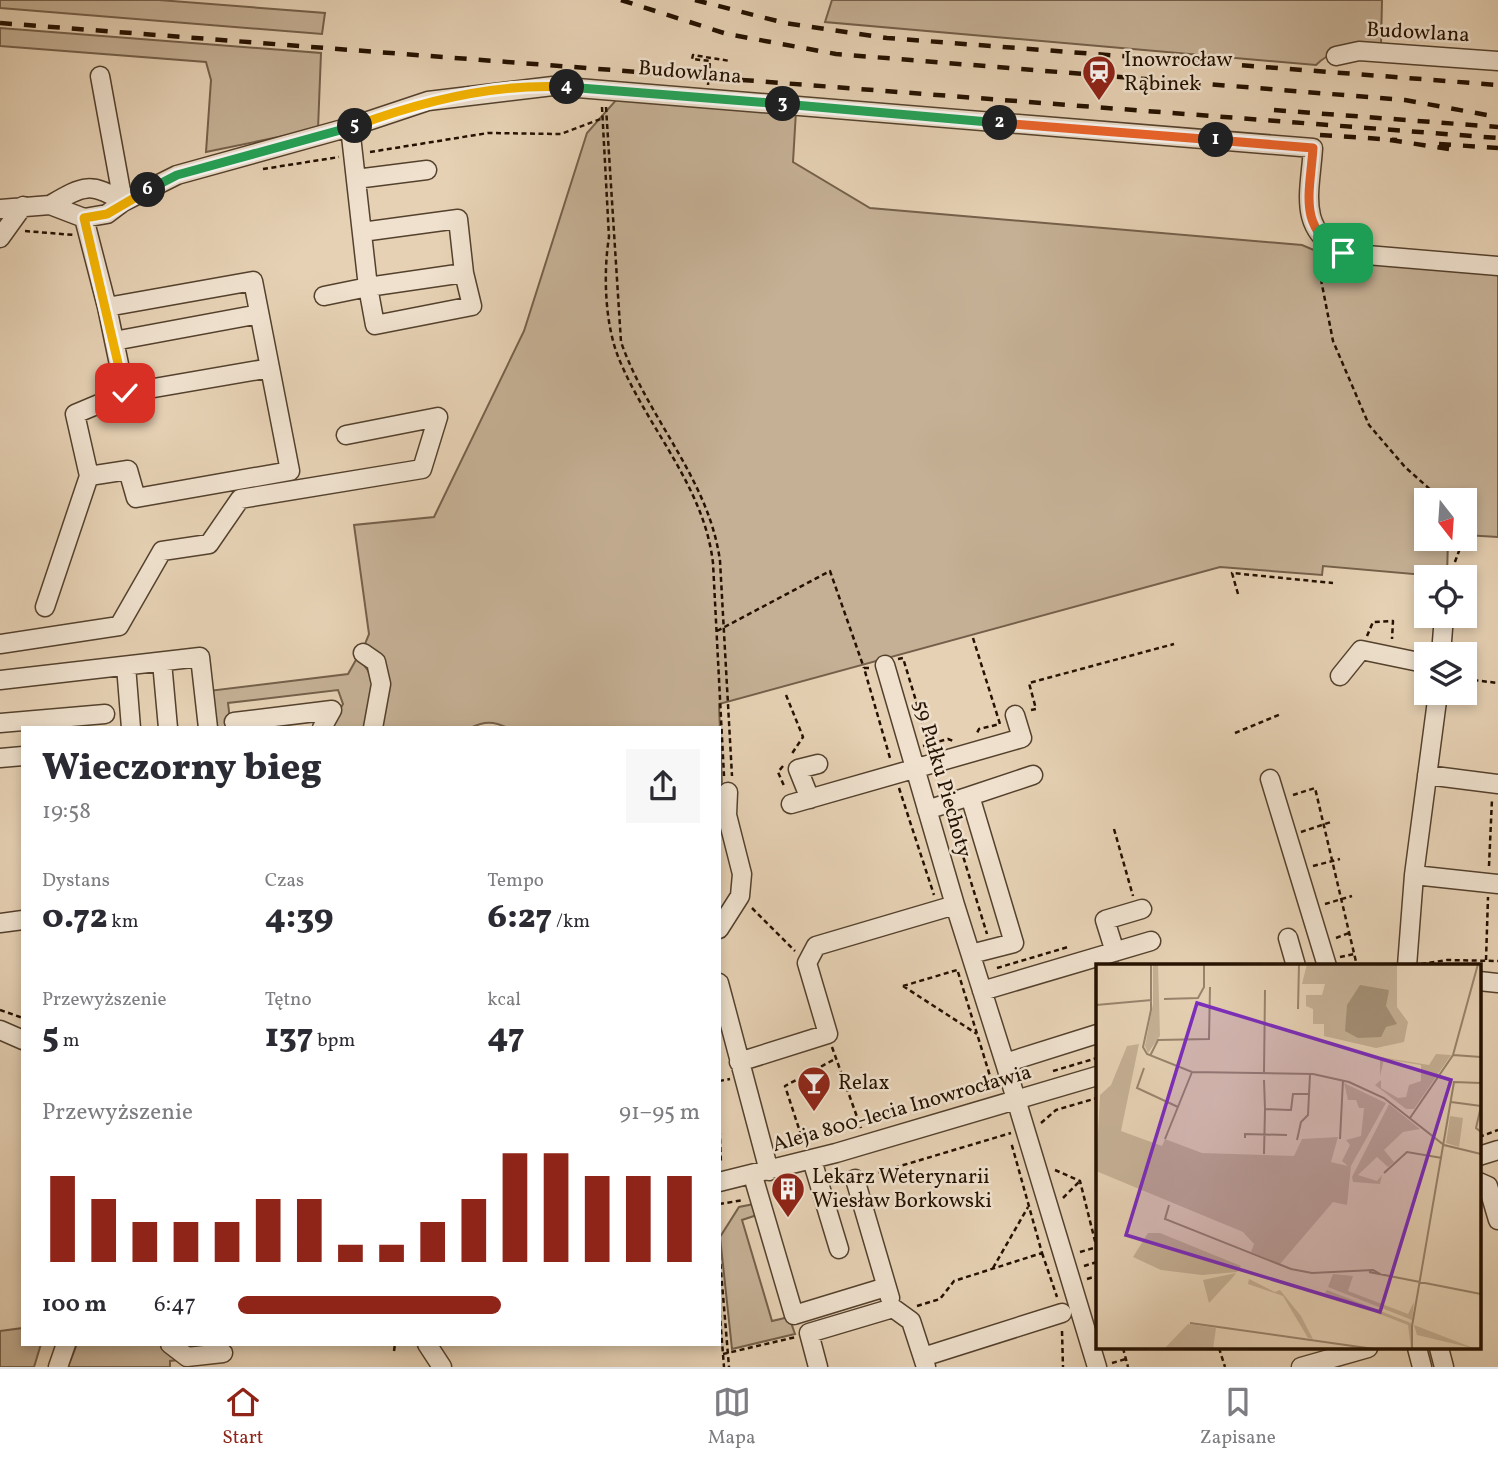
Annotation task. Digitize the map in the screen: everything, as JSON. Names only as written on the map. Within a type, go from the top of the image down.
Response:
[{"type":"street","name":"Budowlana","points":[[1336,56],[1359,51],[1498,61]]},
{"type":"street","points":[[100,76],[123,202]]},
{"type":"street","name":"Budowlana","points":[[86,226],[123,202],[177,175],[351,127],[428,101],[546,86],[1313,148],[1309,211],[1314,230]]},
{"type":"street","points":[[351,127],[356,179],[368,287],[374,324],[472,306],[464,272],[458,219],[362,232]]},
{"type":"street","points":[[356,179],[427,170]]},
{"type":"street","points":[[0,208],[50,205],[76,190],[100,187],[123,202]]},
{"type":"street","points":[[50,205],[86,226],[125,393]]},
{"type":"street","points":[[2,235],[23,206]]},
{"type":"street","points":[[1314,230],[1326,244],[1343,253],[1498,266]]},
{"type":"street","points":[[324,296],[464,272]]},
{"type":"street","points":[[89,476],[128,470],[136,498],[290,471],[253,281],[107,307]]},
{"type":"street","points":[[114,341],[259,314]]},
{"type":"street","points":[[45,607],[89,476],[75,414],[125,393],[270,368]]},
{"type":"street","points":[[0,644],[118,626],[162,551],[209,544],[240,499],[422,469],[438,417],[346,435]]},
{"type":"street","points":[[1340,676],[1360,650],[1414,661]]},
{"type":"street","points":[[363,653],[376,662],[381,684],[373,726]]},
{"type":"street","points":[[0,680],[200,657],[208,726]]},
{"type":"street","points":[[162,662],[168,726]]},
{"type":"street","name":"59 Pułku Piechoty","points":[[885,665],[928,810],[947,907],[972,960],[1026,1128],[1097,1367]]},
{"type":"street","points":[[126,666],[131,726]]},
{"type":"street","points":[[1407,964],[1414,875],[1436,705]]},
{"type":"street","points":[[233,722],[332,710],[323,726]]},
{"type":"street","points":[[0,723],[105,714]]},
{"type":"street","points":[[791,804],[1022,738],[1014,715]]},
{"type":"street","points":[[0,758],[21,756]]},
{"type":"street","points":[[810,799],[798,769],[818,764]]},
{"type":"street","points":[[928,810],[1033,775]]},
{"type":"street","points":[[1427,775],[1498,784]]},
{"type":"street","points":[[1270,779],[1326,964]]},
{"type":"street","points":[[721,926],[740,896],[742,874],[727,815],[728,792]]},
{"type":"street","points":[[970,796],[1014,943],[972,960]]},
{"type":"street","points":[[1414,875],[1498,884]]},
{"type":"street","points":[[740,1062],[828,1034],[807,963],[816,946],[947,907]]},
{"type":"street","points":[[1115,952],[1105,920],[1139,909]]},
{"type":"street","points":[[0,923],[21,920]]},
{"type":"street","points":[[1288,938],[1295,964]]},
{"type":"street","points":[[982,991],[1151,941]]},
{"type":"street","points":[[1480,981],[1498,983]]},
{"type":"street","points":[[721,991],[740,1062],[761,1173],[759,1197],[794,1315],[886,1287]]},
{"type":"street","points":[[0,1030],[21,1039]]},
{"type":"street","points":[[1005,1063],[1096,1034]]},
{"type":"street","name":"Aleja 800-lecia Inowrocławia","points":[[721,1173],[761,1173],[808,1152],[1096,1076]]},
{"type":"street","points":[[1480,1156],[1498,1150]]},
{"type":"street","points":[[808,1152],[839,1249]]},
{"type":"street","points":[[855,1179],[886,1287],[895,1310],[911,1321],[924,1362],[1062,1313]]},
{"type":"street","points":[[1480,1182],[1488,1186],[1498,1220]]},
{"type":"street","points":[[818,1367],[809,1333],[895,1310]]},
{"type":"street","points":[[58,1367],[65,1346]]},
{"type":"street","points":[[173,1346],[187,1357],[223,1353]]},
{"type":"street","points":[[428,1346],[442,1367]]},
{"type":"street","points":[[1301,1367],[1361,1350]]},
{"type":"street","points":[[1418,1350],[1422,1367]]},
{"type":"street","points":[[1440,1350],[1444,1367]]},
{"type":"path","points":[[717,86],[708,86],[710,61],[692,59],[693,55],[730,61]]},
{"type":"path","points":[[603,89],[621,342],[632,369],[708,508],[720,561],[733,786],[728,792],[725,787],[711,546],[700,510],[625,373],[613,343],[606,253],[609,237],[605,118]]},
{"type":"path","points":[[262,169],[488,133],[561,134],[605,118]]},
{"type":"path","points":[[2,235],[86,226]]},
{"type":"path","points":[[1314,230],[1317,262],[1333,341],[1369,425],[1405,467],[1429,488]]},
{"type":"path","points":[[716,632],[830,571],[864,668]]},
{"type":"path","points":[[1238,594],[1232,573],[1333,583]]},
{"type":"path","points":[[1360,650],[1373,622],[1393,621],[1391,656]]},
{"type":"path","points":[[973,638],[1000,724],[979,729],[974,740]]},
{"type":"path","points":[[1014,715],[1036,709],[1029,683],[1174,644]]},
{"type":"path","points":[[1477,681],[1498,683]]},
{"type":"path","points":[[786,695],[803,737],[778,772],[791,804]]},
{"type":"path","points":[[1235,733],[1281,715]]},
{"type":"path","points":[[889,754],[948,739],[960,745]]},
{"type":"path","points":[[1276,800],[1315,788],[1357,964]]},
{"type":"path","points":[[1287,836],[1331,822]]},
{"type":"path","points":[[1114,829],[1139,909]]},
{"type":"path","points":[[1297,871],[1340,859]]},
{"type":"path","points":[[740,896],[807,963]]},
{"type":"path","points":[[1308,908],[1352,896]]},
{"type":"path","points":[[997,968],[1069,947]]},
{"type":"path","points":[[972,960],[903,986],[977,1034]]},
{"type":"path","points":[[1420,964],[1447,960],[1498,961]]},
{"type":"path","points":[[0,1010],[21,1017]]},
{"type":"path","points":[[828,1034],[861,1128]]},
{"type":"path","points":[[808,1152],[785,1086],[835,1059]]},
{"type":"path","points":[[855,1179],[1026,1128],[1042,1122],[1056,1110],[1096,1098]]},
{"type":"path","points":[[1480,1138],[1498,1130]]},
{"type":"path","points":[[895,1310],[940,1299],[954,1281],[1042,1254],[1010,1137]]},
{"type":"path","points":[[1036,1161],[1080,1181]]},
{"type":"path","points":[[1051,1211],[1080,1181]]},
{"type":"path","points":[[1080,1181],[1096,1244]]},
{"type":"path","points":[[721,1204],[820,1186]]},
{"type":"path","points":[[992,1269],[1028,1207]]},
{"type":"path","points":[[1064,1256],[1096,1248]]},
{"type":"path","points":[[721,1283],[726,1367]]},
{"type":"path","points":[[721,1321],[725,1354]]},
{"type":"path","points":[[725,1354],[809,1333]]},
{"type":"path","points":[[394,1352],[395,1346]]},
{"type":"path","points":[[1124,1350],[1128,1367]]},
{"type":"path","points":[[1220,1350],[1225,1367]]},
{"type":"shaded area","points":[[0,0],[159,0],[325,13],[322,34],[0,8]]},
{"type":"shaded area","points":[[832,0],[1382,0],[1381,45],[1338,52],[1322,59],[1316,65],[825,22]]},
{"type":"shaded area","points":[[0,28],[321,53],[318,129],[206,152],[211,80],[206,62],[0,46]]},
{"type":"shaded area","points":[[617,99],[796,111],[793,162],[870,208],[1302,245],[1340,261],[1498,273],[1498,537],[1477,536],[1477,488],[1414,488],[1414,551],[1448,551],[1447,565],[1414,565],[1414,574],[1323,566],[1322,575],[1220,567],[719,704],[720,726],[503,726],[489,723],[475,726],[380,726],[381,657],[365,644],[369,634],[354,525],[434,517],[524,331],[587,133]]},
{"type":"shaded area","points":[[357,658],[369,673],[373,699],[368,726],[331,726],[343,704],[338,690],[228,703],[231,726],[214,726],[208,691],[348,674]]},
{"type":"shaded area","points":[[754,1204],[757,1215],[742,1220],[772,1321],[789,1317],[795,1334],[732,1349],[721,1235],[739,1207]]},
{"type":"shaded area","points":[[21,1328],[21,1346],[40,1346],[34,1367],[0,1367],[0,1331]]},
{"type":"shaded area","points":[[76,1346],[164,1346],[179,1360],[170,1361],[170,1367],[68,1367]]},
{"type":"railway","points":[[621,0],[727,34],[836,54],[1405,100],[1498,117]]},
{"type":"railway","points":[[695,0],[785,23],[887,38],[1498,85]]},
{"type":"railway","points":[[0,23],[1498,138]]},
{"type":"railway","points":[[1274,110],[1498,127]]},
{"type":"railway","points":[[1320,135],[1397,140]]},
{"type":"railway","points":[[1390,140],[1449,149]]},
{"type":"railway","points":[[1439,144],[1498,148]]},
{"type":"place","name":"Inowrocław Rąbinek","points":[[1099,102]]},
{"type":"place","name":"Relax","points":[[814,1113]]},
{"type":"place","name":"Lekarz Weterynarii Wiesław Borkowski","points":[[788,1219]]},
{"type":"route","points":[[125,393],[84,218],[107,214],[123,202],[177,175],[351,127],[428,101],[476,93],[546,86],[605,89],[1313,148],[1309,211],[1314,230],[1326,244],[1343,253]]}]
